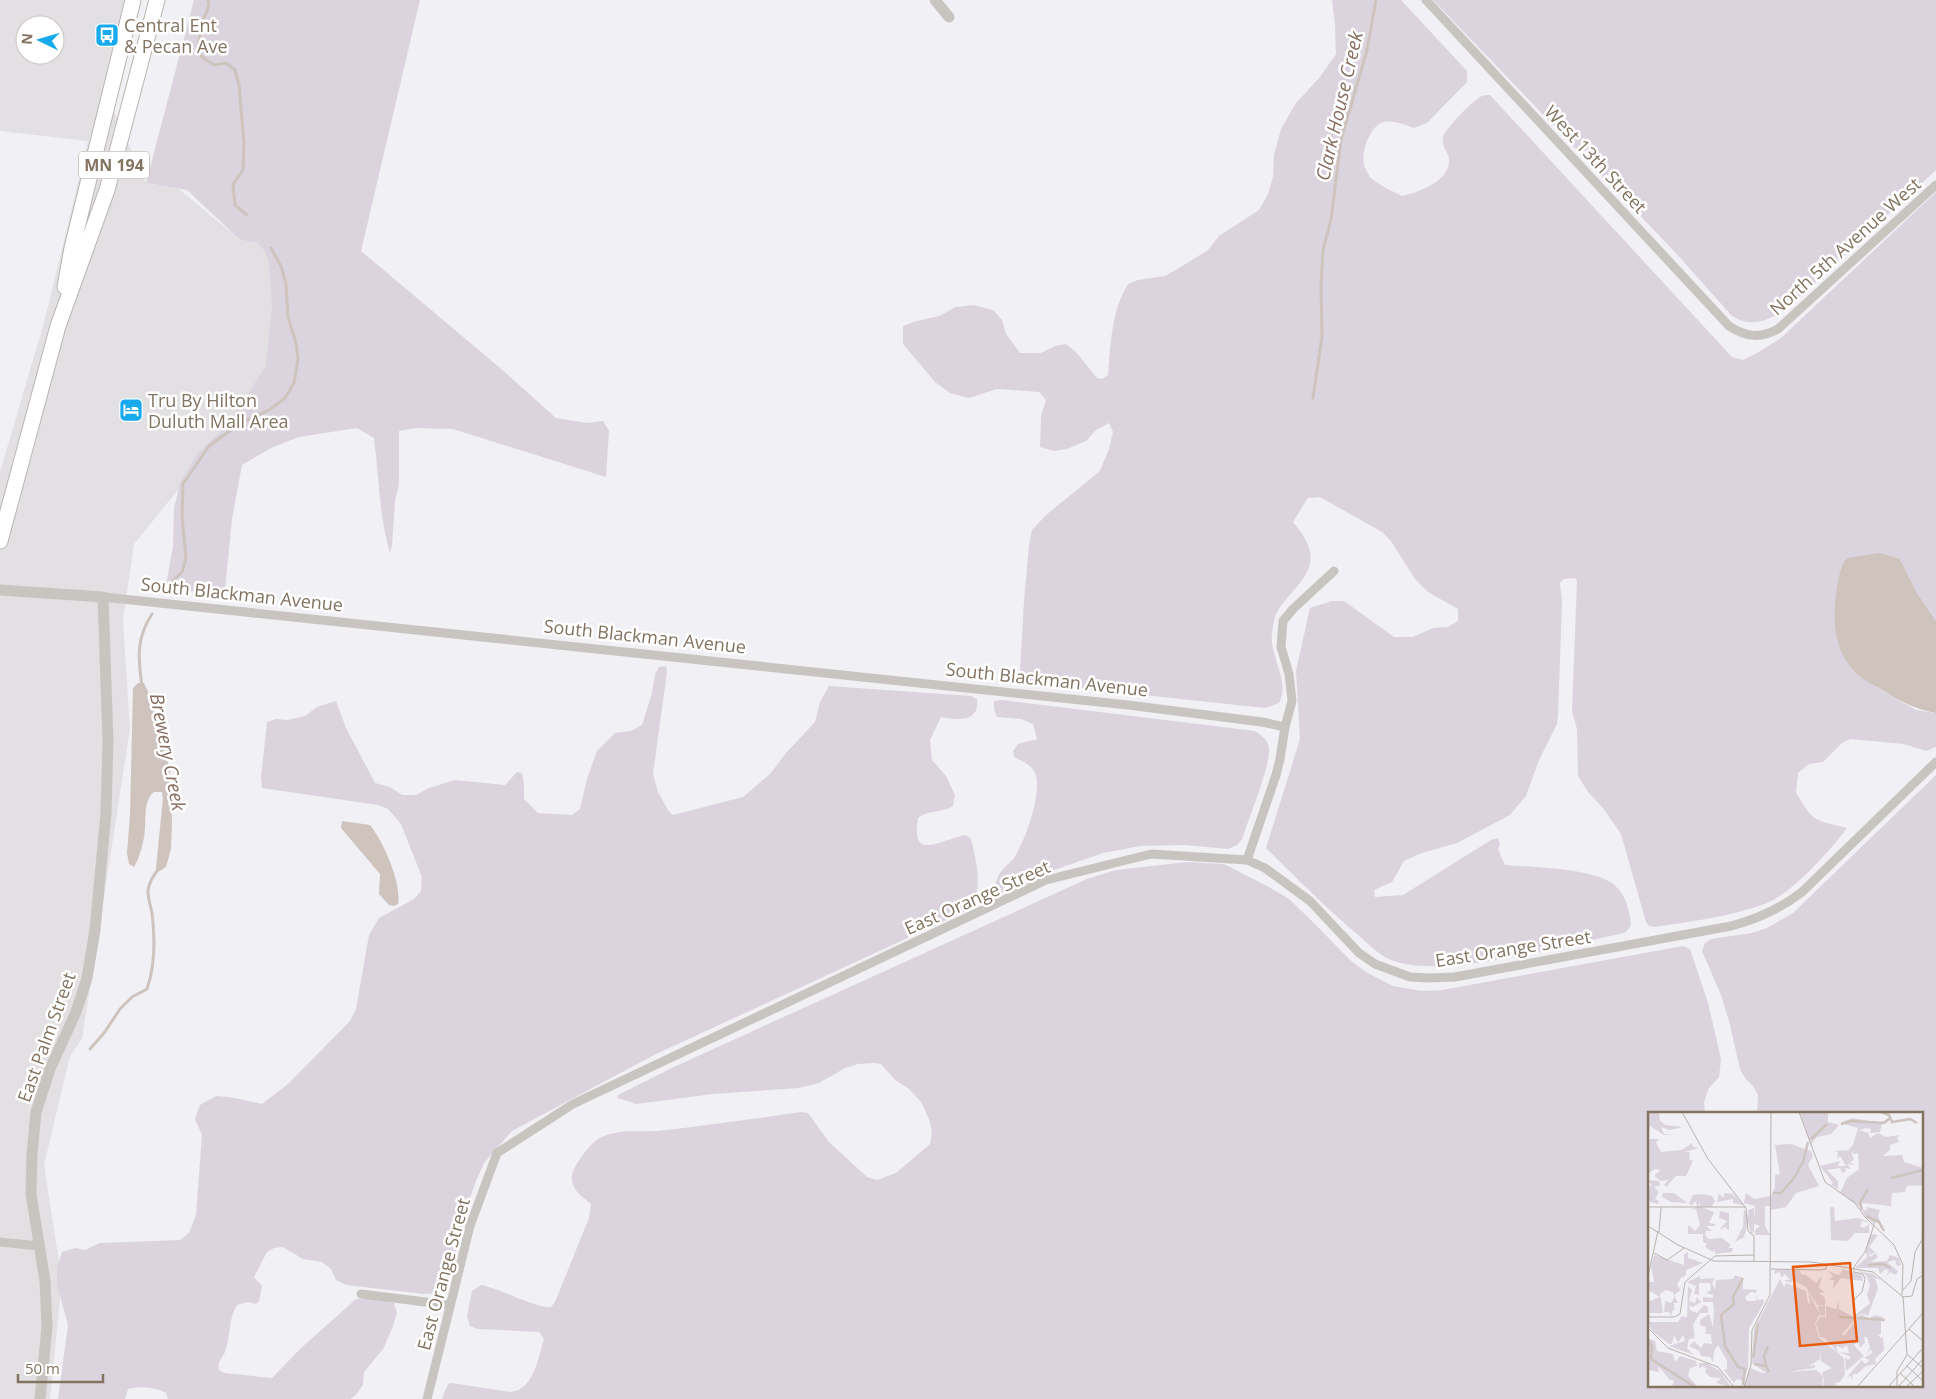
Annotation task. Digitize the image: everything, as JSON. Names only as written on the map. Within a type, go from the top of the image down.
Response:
[{"type":"highway","name":"MN 194","points":[[58,326],[72,248],[133,0]]},
{"type":"highway","name":"MN 194","points":[[0,540],[58,326],[107,190],[157,0]]},
{"type":"street","points":[[935,0],[949,17]]},
{"type":"street","name":"West 13th Street","points":[[1426,0],[1729,326],[1746,335]]},
{"type":"street","name":"North 5th Avenue West","points":[[1746,335],[1761,336],[1778,329],[1936,185]]},
{"type":"street","points":[[1247,860],[1276,775],[1284,727],[1292,701],[1289,674],[1281,647],[1283,621],[1293,609],[1334,571]]},
{"type":"street","name":"South Blackman Avenue","points":[[0,590],[103,596],[1119,704],[1262,722],[1284,727]]},
{"type":"street","name":"East Palm Street","points":[[40,1399],[47,1327],[45,1281],[31,1194],[32,1154],[36,1112],[50,1069],[76,1012],[87,978],[95,930],[106,814],[108,742],[103,596]]},
{"type":"street","name":"East Orange Street","points":[[427,1399],[470,1226],[497,1153],[573,1104],[1046,880],[1151,854],[1247,860],[1265,868],[1284,880],[1310,901],[1359,953],[1375,964],[1410,977],[1429,978],[1473,975],[1731,926],[1766,915],[1802,892],[1936,762]]},
{"type":"street","points":[[0,1242],[39,1246]]},
{"type":"street","points":[[361,1294],[450,1305]]},
{"type":"shaded area","points":[[0,0],[125,0],[103,87],[146,183],[179,189],[240,240],[292,250],[278,367],[134,544],[123,620],[130,729],[82,1039],[70,1056],[44,1165],[62,1281],[50,1399],[0,1399],[0,472],[45,319],[88,141],[0,131]]},
{"type":"shaded area","points":[[194,0],[420,0],[361,251],[499,367],[556,418],[587,423],[603,421],[609,431],[606,477],[453,429],[415,428],[399,431],[399,484],[395,501],[390,553],[381,510],[374,438],[357,428],[299,437],[271,448],[242,465],[232,519],[225,590],[188,591],[166,585],[173,546],[174,508],[180,483],[198,453],[227,425],[266,366],[272,306],[269,262],[265,251],[257,243],[240,240],[187,190],[146,183]]},
{"type":"shaded area","points":[[1332,0],[1401,0],[1467,71],[1467,82],[1427,123],[1414,128],[1399,123],[1384,122],[1375,128],[1365,146],[1363,160],[1371,178],[1402,196],[1432,184],[1445,174],[1448,167],[1449,159],[1443,140],[1445,133],[1454,121],[1478,98],[1490,95],[1732,357],[1743,360],[1781,338],[1936,192],[1936,621],[1917,593],[1900,559],[1841,567],[1835,603],[1859,676],[1916,710],[1936,713],[1936,747],[1926,751],[1904,744],[1850,739],[1842,743],[1823,762],[1809,764],[1798,773],[1796,792],[1811,815],[1821,821],[1847,828],[1831,848],[1799,881],[1777,898],[1767,903],[1725,915],[1683,923],[1655,927],[1649,926],[1646,922],[1621,834],[1578,776],[1577,729],[1572,711],[1577,581],[1575,578],[1564,579],[1560,583],[1562,603],[1557,724],[1539,760],[1526,796],[1510,815],[1457,843],[1419,854],[1404,861],[1392,882],[1374,890],[1375,897],[1403,895],[1491,840],[1498,838],[1500,844],[1498,849],[1505,865],[1576,871],[1602,878],[1612,883],[1624,896],[1627,904],[1631,922],[1629,929],[1624,933],[1500,960],[1432,966],[1404,964],[1383,956],[1334,913],[1266,848],[1300,739],[1296,671],[1310,608],[1332,601],[1344,601],[1394,637],[1413,637],[1433,628],[1448,627],[1458,621],[1458,609],[1428,592],[1415,579],[1391,541],[1382,532],[1320,497],[1308,498],[1293,522],[1306,541],[1311,558],[1305,575],[1281,606],[1274,621],[1272,642],[1283,686],[1279,703],[1265,708],[1032,683],[1024,680],[1020,672],[1024,601],[1032,530],[1046,515],[1100,471],[1109,449],[1113,432],[1109,423],[1096,430],[1086,441],[1067,449],[1054,451],[1040,447],[1041,416],[1046,400],[1039,392],[997,389],[969,398],[950,393],[935,382],[903,344],[903,326],[939,316],[956,307],[974,305],[993,310],[1002,320],[1006,334],[1020,353],[1041,353],[1055,346],[1066,344],[1076,352],[1097,378],[1102,379],[1108,375],[1115,317],[1122,295],[1128,284],[1138,280],[1165,276],[1208,250],[1219,236],[1259,210],[1268,194],[1273,177],[1274,155],[1281,129],[1296,103],[1320,77],[1336,54]]},
{"type":"shaded area","points":[[1433,0],[1936,0],[1936,170],[1791,305],[1763,321],[1748,322],[1740,320],[1732,316],[1674,251]]},
{"type":"shaded area","points":[[1880,553],[1900,559],[1917,593],[1936,621],[1936,713],[1907,704],[1863,679],[1850,667],[1840,648],[1835,627],[1835,605],[1842,565],[1847,558]]},
{"type":"shaded area","points":[[666,666],[667,672],[653,774],[658,792],[673,815],[743,797],[770,774],[786,753],[815,722],[820,702],[829,686],[971,696],[977,699],[977,707],[971,716],[960,719],[941,717],[930,740],[932,760],[946,776],[955,795],[953,806],[922,815],[918,818],[917,832],[919,840],[924,844],[930,845],[966,835],[971,839],[977,866],[978,885],[973,902],[968,910],[654,1055],[512,1131],[484,1163],[476,1181],[467,1207],[448,1281],[442,1293],[424,1294],[346,1285],[336,1280],[331,1269],[322,1262],[303,1259],[283,1247],[274,1248],[267,1252],[254,1277],[262,1286],[259,1301],[256,1304],[248,1302],[237,1305],[234,1310],[225,1352],[219,1362],[219,1370],[224,1373],[272,1378],[300,1349],[356,1299],[371,1298],[394,1303],[397,1313],[383,1349],[364,1372],[363,1385],[355,1396],[350,1399],[168,1399],[166,1393],[162,1391],[143,1387],[128,1389],[125,1399],[58,1399],[68,1325],[57,1285],[57,1267],[62,1252],[75,1248],[85,1250],[100,1243],[180,1240],[189,1233],[196,1215],[202,1135],[195,1119],[200,1105],[216,1096],[262,1104],[288,1084],[350,1021],[356,1009],[369,935],[379,918],[414,899],[421,891],[422,877],[401,824],[388,809],[378,805],[262,788],[261,777],[267,722],[276,719],[288,720],[305,716],[317,707],[336,701],[346,728],[375,783],[390,787],[402,795],[416,795],[429,788],[455,780],[505,785],[517,772],[522,773],[524,799],[538,813],[572,815],[580,809],[587,779],[597,751],[615,733],[631,731],[642,725],[652,693],[655,674],[659,667]]},
{"type":"shaded area","points":[[138,683],[144,683],[148,692],[170,770],[171,849],[166,867],[158,872],[156,868],[162,792],[154,792],[148,801],[145,832],[139,857],[134,867],[129,864],[127,853],[130,815],[133,688]]},
{"type":"shaded area","points":[[1001,700],[1255,731],[1267,743],[1269,756],[1242,839],[1237,845],[1228,849],[1184,845],[1140,846],[1103,853],[1014,884],[998,896],[994,893],[996,881],[1001,872],[1014,858],[1023,840],[1032,816],[1037,792],[1035,773],[1026,763],[1014,757],[1013,751],[1018,744],[1037,739],[1033,724],[1021,719],[997,717],[994,701]]},
{"type":"shaded area","points":[[1936,775],[1936,1399],[442,1399],[448,1384],[452,1383],[510,1392],[525,1386],[530,1379],[537,1364],[544,1339],[539,1332],[478,1329],[470,1326],[467,1316],[472,1291],[481,1285],[537,1305],[551,1307],[555,1302],[589,1218],[591,1204],[579,1194],[572,1181],[572,1176],[581,1157],[600,1138],[620,1132],[657,1131],[801,1112],[808,1113],[829,1142],[867,1177],[877,1180],[896,1173],[930,1144],[932,1133],[930,1122],[922,1103],[908,1088],[895,1080],[881,1064],[875,1063],[858,1064],[845,1068],[819,1083],[799,1088],[713,1094],[636,1104],[618,1098],[618,1095],[676,1066],[1087,879],[1116,870],[1187,862],[1224,864],[1289,899],[1350,960],[1366,972],[1393,986],[1422,991],[1442,990],[1683,946],[1690,949],[1708,1003],[1721,1059],[1719,1077],[1709,1088],[1704,1102],[1705,1112],[1648,1112],[1648,1386],[1924,1386],[1924,1112],[1757,1112],[1758,1095],[1740,1069],[1721,995],[1702,951],[1705,943],[1711,939],[1752,933],[1767,928],[1793,913]]},
{"type":"shaded area","points":[[342,821],[370,825],[375,832],[386,851],[394,874],[397,885],[398,904],[394,906],[389,905],[379,894],[380,874],[341,828]]},
{"type":"waterway","name":"Brewery Creek","points":[[208,0],[209,5],[201,26],[198,51],[202,57],[214,65],[226,63],[235,70],[239,85],[244,144],[243,170],[233,184],[235,205],[247,215]]},
{"type":"waterway","name":"Clark House Creek","points":[[1313,398],[1322,336],[1321,286],[1323,250],[1331,219],[1341,140],[1367,50],[1376,0]]},
{"type":"waterway","name":"Brewery Creek","points":[[172,582],[182,572],[186,558],[182,517],[183,484],[209,446],[239,424],[269,410],[285,398],[294,383],[298,359],[296,343],[288,317],[286,284],[281,266],[271,248]]},
{"type":"waterway","name":"Brewery Creek","points":[[142,686],[140,667],[141,640],[152,614]]},
{"type":"waterway","name":"Brewery Creek","points":[[90,1049],[104,1033],[120,1009],[132,997],[147,989],[153,965],[154,948],[154,931],[148,890],[149,884],[159,868]]},
{"type":"place","name":"Central Ent & Pecan Ave","points":[[107,35]]},
{"type":"place","name":"Tru By Hilton Duluth Mall Area","points":[[131,410]]}]
